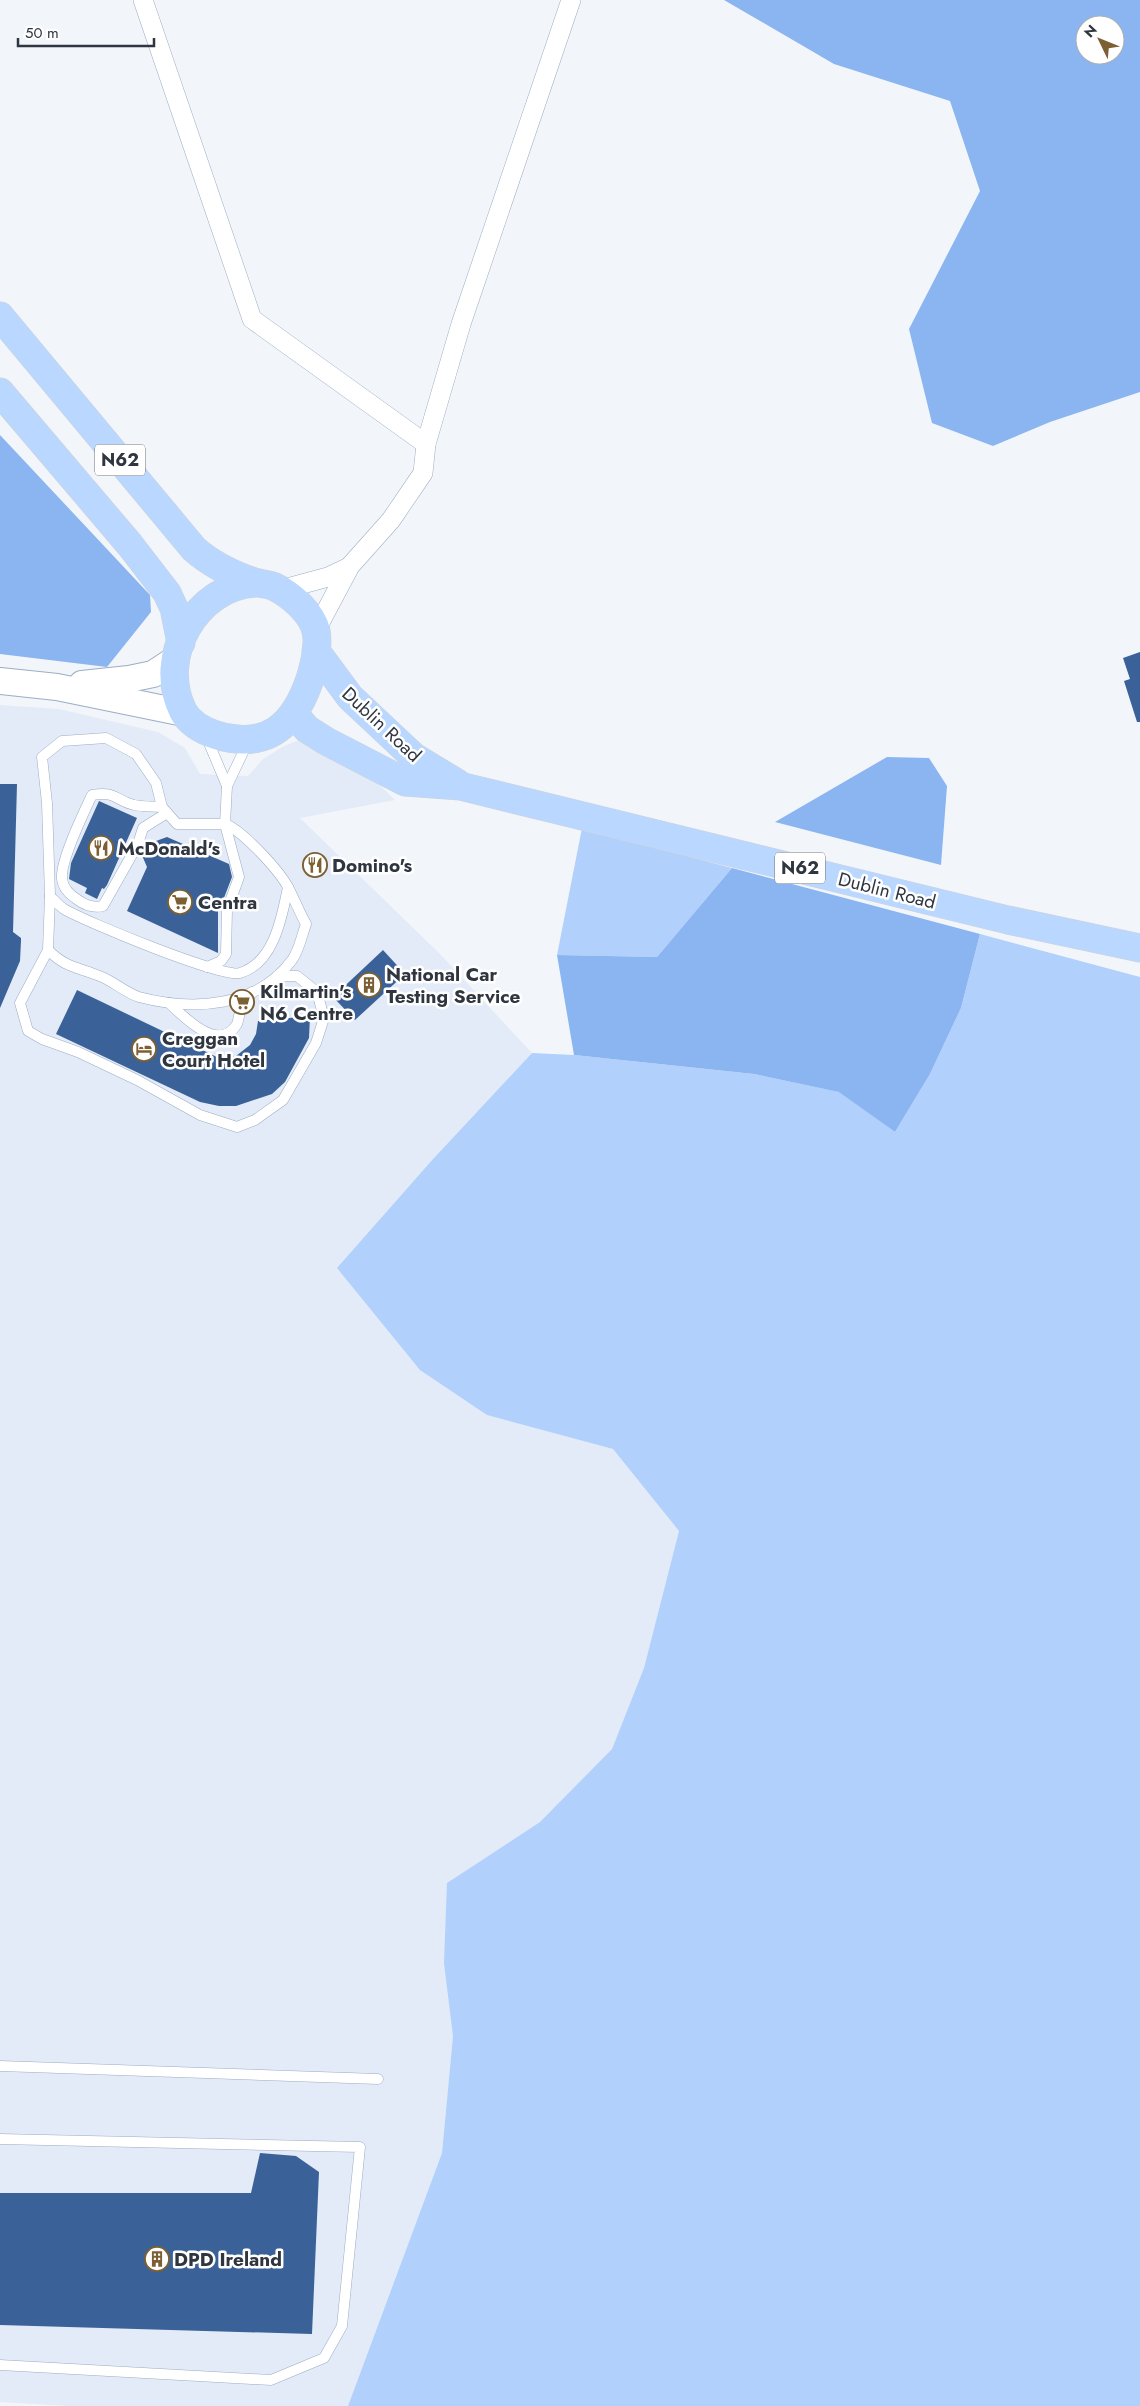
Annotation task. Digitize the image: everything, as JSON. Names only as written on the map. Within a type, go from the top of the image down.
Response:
[{"type":"main road","name":"N62","points":[[0,316],[194,549],[210,563],[268,586],[298,604],[316,641]]},
{"type":"main road","name":"N62","points":[[0,392],[130,545],[168,593],[174,608],[178,651],[177,695],[194,721]]},
{"type":"main road","name":"N62","points":[[178,651],[191,620],[204,604],[226,589],[268,586]]},
{"type":"main road","points":[[0,681],[57,687],[194,721],[229,738],[248,740],[276,732],[294,714],[310,678],[316,641]]},
{"type":"main road","name":"Dublin Road","points":[[316,641],[350,697],[414,757],[460,786]]},
{"type":"main road","points":[[57,687],[137,678],[152,674],[178,651]]},
{"type":"main road","name":"Dublin Road","points":[[294,714],[307,729],[326,741],[405,782],[460,786],[1008,920],[1140,948]]},
{"type":"street","points":[[143,0],[252,319],[426,444]]},
{"type":"street","points":[[316,641],[350,566],[391,520],[423,473],[426,444],[461,324],[571,0]]},
{"type":"street","points":[[268,586],[328,577],[350,566]]},
{"type":"lane","points":[[194,721],[227,786]]},
{"type":"lane","points":[[48,950],[61,963],[102,977],[137,996],[168,1003],[204,1006],[240,998],[268,985],[293,959],[306,924],[288,887],[259,851],[235,828],[225,824],[177,824],[165,810],[156,783],[136,754],[106,738],[62,741],[42,756],[47,803],[50,896],[48,950],[20,1003],[28,1031],[42,1039],[78,1052],[137,1080],[200,1115],[237,1127],[255,1120],[283,1100],[316,1043],[324,1018],[317,992],[297,976],[277,976]]},
{"type":"lane","points":[[207,968],[221,961],[226,954],[227,910],[239,877],[225,824],[227,786],[248,740]]},
{"type":"lane","points":[[105,793],[117,795],[132,804],[165,810],[144,828],[138,844],[103,906],[95,908],[81,902],[67,891],[62,878],[73,833],[92,795],[105,793]]},
{"type":"lane","points":[[50,896],[63,909],[207,968],[219,972],[239,973],[258,963],[267,952],[282,919],[288,887]]},
{"type":"lane","points":[[168,1003],[200,1029],[213,1035],[226,1034],[236,1024],[241,1009],[252,992]]},
{"type":"lane","points":[[0,2066],[378,2079]]},
{"type":"lane","points":[[0,2139],[360,2147],[342,2326],[324,2358],[271,2380],[0,2365]]},
{"type":"shaded area","points":[[724,0],[1140,0],[1140,392],[1050,422],[993,446],[932,423],[909,329],[980,191],[950,101],[834,64]]},
{"type":"shaded area","points":[[0,435],[150,595],[151,612],[107,667],[0,654]]},
{"type":"shaded area","points":[[0,705],[59,709],[158,732],[185,748],[200,774],[248,776],[263,759],[282,747],[306,737],[367,773],[395,800],[300,818],[440,954],[532,1053],[434,1158],[487,1415],[613,1449],[679,1531],[644,1668],[612,1749],[540,1822],[447,1883],[453,2036],[442,2153],[348,2406],[67,2406],[0,2402]]},
{"type":"shaded area","points":[[887,757],[929,758],[947,786],[941,865],[775,822]]},
{"type":"shaded area","points":[[582,828],[732,868],[657,957],[557,955]]},
{"type":"shaded area","points":[[732,868],[980,934],[961,1008],[930,1074],[895,1132],[839,1092],[754,1074],[574,1055],[557,955],[657,957]]},
{"type":"shaded area","points":[[980,934],[1140,977],[1140,2406],[348,2406],[442,2153],[453,2036],[444,1963],[447,1883],[540,1822],[612,1749],[644,1668],[679,1531],[613,1449],[487,1415],[420,1370],[337,1268],[434,1158],[532,1053],[574,1055],[754,1074],[840,1092],[895,1132],[930,1074],[961,1008]]},
{"type":"building","points":[[1140,652],[1140,722],[1137,722],[1124,681],[1130,679],[1123,658]]},
{"type":"building","points":[[0,784],[17,784],[13,932],[21,938],[21,941],[20,961],[0,1008]]},
{"type":"building","name":"McDonald's","points":[[99,801],[137,818],[107,885],[104,889],[102,888],[97,899],[85,893],[87,888],[69,879],[71,863]]},
{"type":"building","points":[[167,837],[229,864],[232,877],[222,903],[218,904],[218,953],[127,911],[147,867],[141,853],[145,845]]},
{"type":"building","name":"National Car Testing Service","points":[[383,950],[405,974],[355,1020],[333,997]]},
{"type":"building","name":"Creggan Court Hotel","points":[[77,990],[221,1059],[236,1056],[250,1045],[256,1034],[258,1021],[310,1016],[309,1038],[285,1082],[272,1094],[236,1106],[219,1106],[200,1102],[56,1034]]},
{"type":"building","name":"DPD Ireland","points":[[260,2153],[296,2156],[319,2172],[312,2334],[0,2325],[0,2193],[251,2193]]},
{"type":"place","name":"McDonald's","points":[[101,848]]},
{"type":"place","name":"Domino's","points":[[315,865]]},
{"type":"place","name":"Centra","points":[[180,902]]},
{"type":"place","name":"National Car Testing Service","points":[[369,985]]},
{"type":"place","name":"Kilmartin's N6 Centre","points":[[242,1002]]},
{"type":"place","name":"Creggan Court Hotel","points":[[144,1049]]},
{"type":"place","name":"DPD Ireland","points":[[157,2259]]}]
